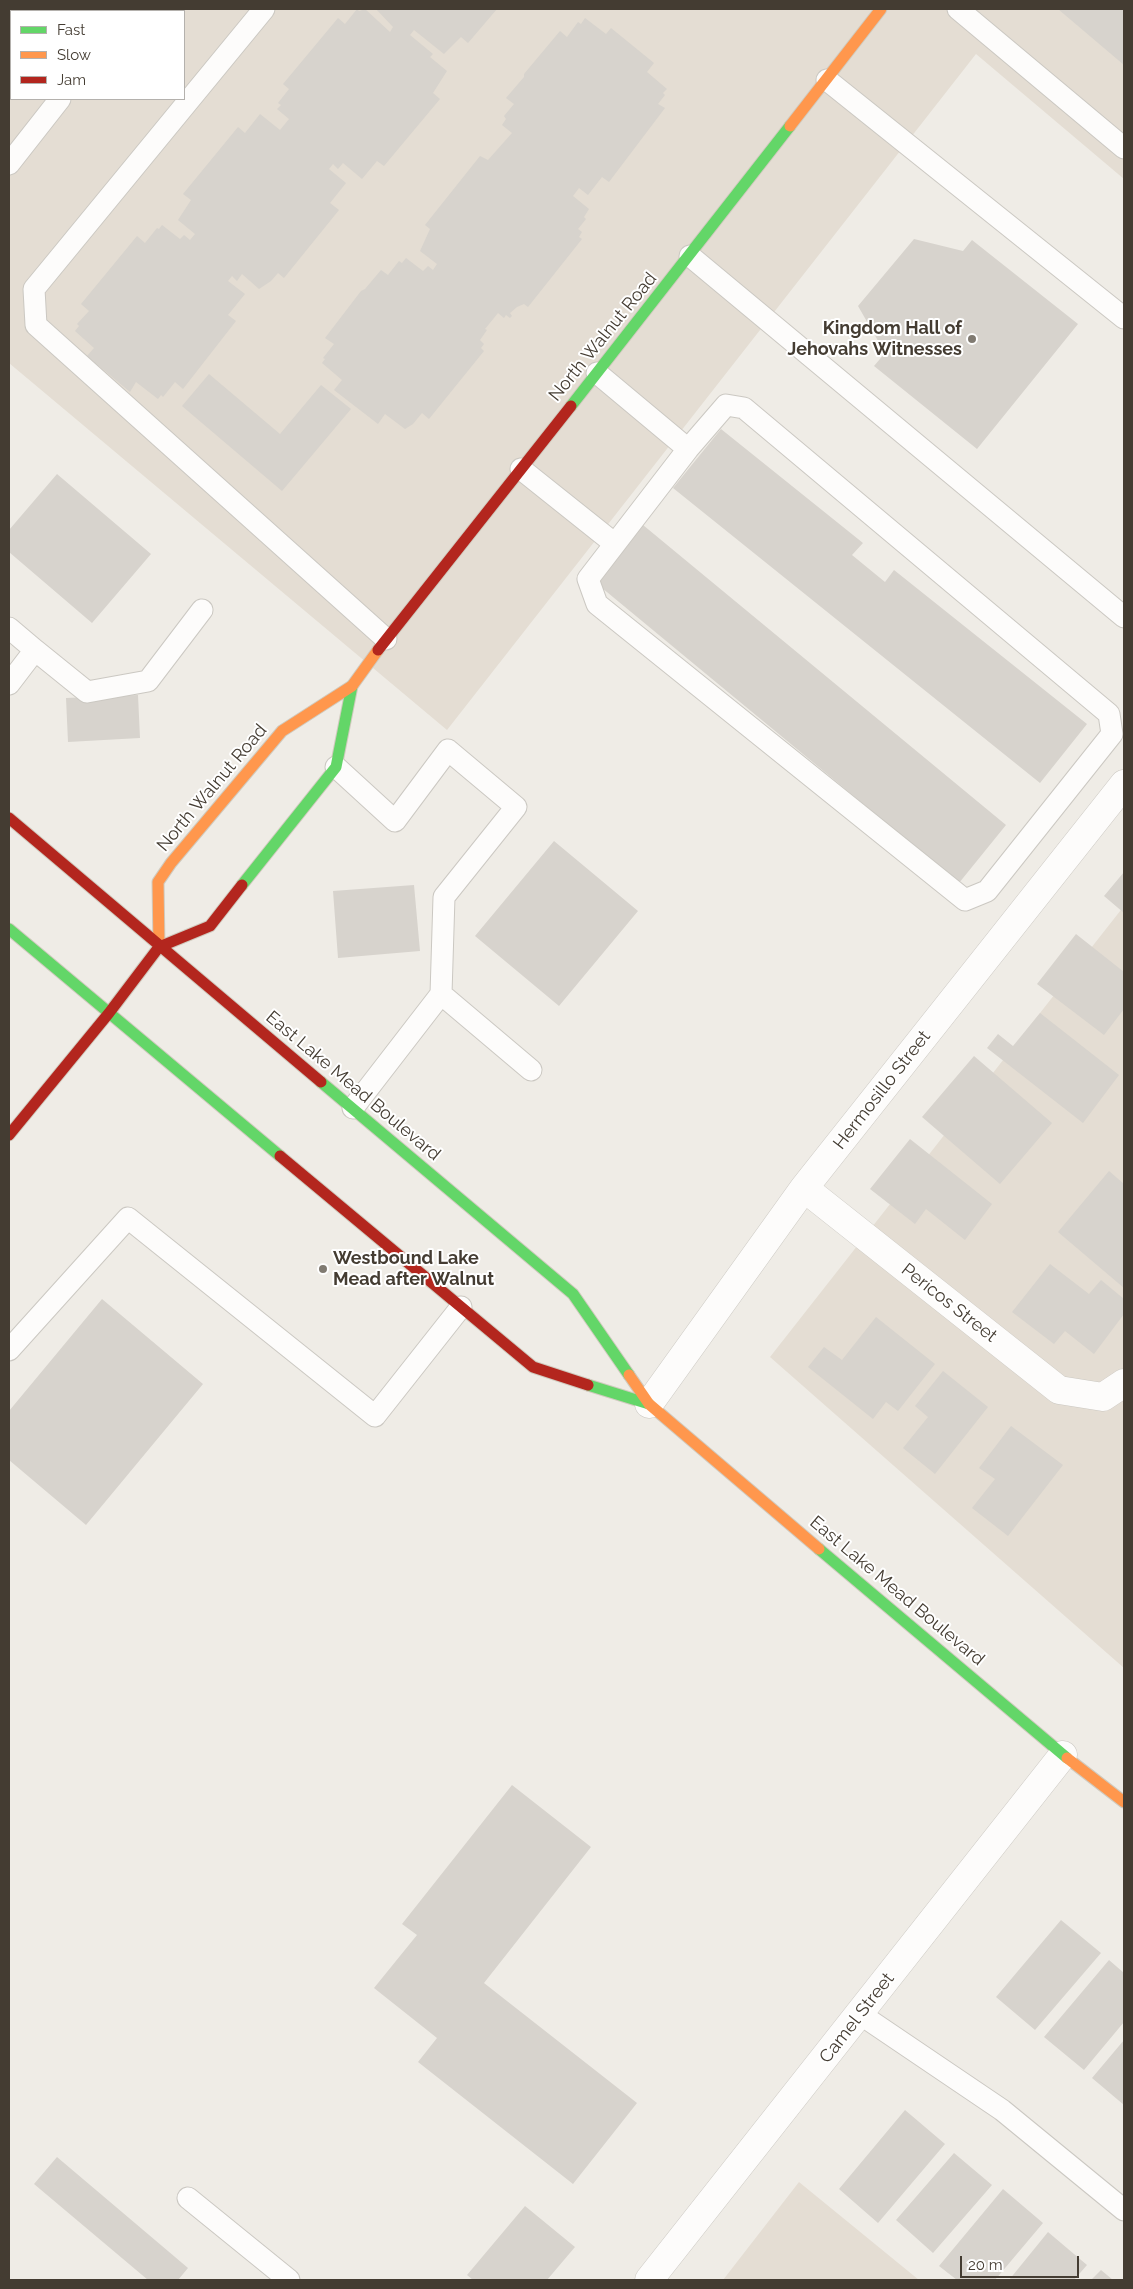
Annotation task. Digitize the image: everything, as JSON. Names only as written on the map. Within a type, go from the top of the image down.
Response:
[{"type":"main road","name":"North Walnut Road","points":[[352,686],[336,767],[210,926],[159,946],[158,882],[171,863],[282,731],[352,686],[386,639],[690,256],[881,9]]},
{"type":"main road","name":"East Lake Mead Boulevard","points":[[9,818],[573,1294],[649,1404],[1063,1754],[1123,1799]]},
{"type":"main road","name":"East Lake Mead Boulevard","points":[[9,929],[533,1366],[649,1404]]},
{"type":"main road","points":[[9,1135],[109,1013],[159,946]]},
{"type":"street","name":"Hermosillo Street","points":[[649,1404],[804,1188],[1124,784]]},
{"type":"street","name":"Pericos Street","points":[[804,1188],[1059,1390],[1114,1390]]},
{"type":"street","name":"Camel Street","points":[[648,2280],[860,2014],[1063,1754]]},
{"type":"lane","points":[[264,9],[34,289],[36,325],[386,639]]},
{"type":"lane","points":[[958,9],[1124,148]]},
{"type":"lane","points":[[827,80],[1124,318]]},
{"type":"lane","points":[[9,164],[59,100]]},
{"type":"lane","points":[[690,256],[1124,617]]},
{"type":"lane","points":[[597,373],[688,449]]},
{"type":"lane","points":[[726,405],[744,408],[1109,714],[1112,734],[987,891],[965,900],[597,604],[588,579],[688,449],[726,405]]},
{"type":"lane","points":[[521,469],[615,544]]},
{"type":"lane","points":[[9,628],[87,692],[148,682],[202,610]]},
{"type":"lane","points":[[9,684],[35,650]]},
{"type":"lane","points":[[336,767],[396,821],[448,750],[516,807],[444,897],[441,994],[353,1108]]},
{"type":"lane","points":[[441,994],[530,1070]]},
{"type":"lane","points":[[9,1350],[128,1218],[375,1416],[461,1306]]},
{"type":"lane","points":[[860,2014],[1002,2110],[1124,2210]]},
{"type":"lane","points":[[188,2198],[289,2280]]},
{"type":"shaded area","points":[[9,9],[1124,9],[1124,179],[976,54],[447,730],[9,363]]},
{"type":"shaded area","points":[[1124,906],[1124,1668],[770,1357]]},
{"type":"shaded area","points":[[799,2182],[919,2280],[723,2280]]},
{"type":"building","points":[[357,9],[359,11],[365,9],[390,32],[393,27],[376,9],[497,9],[468,43],[461,37],[444,54],[414,30],[410,35],[433,54],[430,57],[447,71],[433,93],[440,99],[384,166],[377,161],[362,179],[343,163],[338,169],[333,164],[329,169],[346,183],[330,203],[339,210],[284,278],[278,273],[271,281],[259,289],[242,274],[237,281],[232,276],[228,281],[245,294],[228,315],[236,321],[183,389],[175,382],[163,397],[161,395],[158,399],[136,382],[130,392],[87,356],[94,348],[75,331],[79,326],[77,324],[89,311],[81,304],[137,236],[145,243],[157,228],[159,229],[162,225],[180,239],[184,235],[190,240],[195,234],[178,220],[191,200],[183,194],[238,127],[245,133],[260,114],[280,130],[289,119],[277,109],[281,105],[278,103],[289,89],[283,84],[338,18],[345,24]]},
{"type":"building","points":[[1058,9],[1124,9],[1124,65]]},
{"type":"building","points":[[585,18],[606,34],[611,28],[654,63],[647,72],[667,89],[658,104],[665,108],[609,182],[602,177],[588,195],[579,188],[573,196],[589,209],[584,217],[586,219],[578,229],[582,232],[579,237],[582,239],[528,307],[524,304],[517,307],[510,313],[512,316],[510,318],[506,315],[504,318],[498,313],[485,329],[487,330],[480,340],[484,344],[481,348],[484,351],[429,419],[422,413],[413,424],[405,429],[385,414],[378,424],[334,390],[342,380],[322,363],[325,359],[323,358],[334,344],[325,338],[361,291],[365,289],[381,270],[388,275],[399,261],[402,263],[406,258],[423,271],[428,266],[433,270],[437,264],[420,251],[430,229],[425,225],[480,156],[488,160],[512,133],[502,125],[506,119],[504,116],[514,104],[506,98],[524,77],[524,74],[560,31],[567,37],[578,22],[581,24]]},
{"type":"building","name":"Kingdom Hall of Jehovahs Witnesses","points":[[914,239],[963,251],[972,240],[1078,324],[977,449],[874,366],[885,353],[858,306]]},
{"type":"building","points":[[209,374],[280,434],[321,385],[351,409],[282,491],[182,406]]},
{"type":"building","points":[[721,429],[863,543],[852,555],[885,582],[894,570],[1087,724],[1040,783],[673,488]]},
{"type":"building","points":[[57,474],[151,554],[92,623],[9,552],[9,530]]},
{"type":"building","points":[[643,525],[1006,825],[959,883],[596,583]]},
{"type":"building","points":[[138,695],[140,738],[68,742],[66,698]]},
{"type":"building","points":[[554,841],[638,911],[559,1006],[475,936]]},
{"type":"building","points":[[1124,872],[1124,913],[1104,896]]},
{"type":"building","points":[[414,885],[420,951],[338,958],[333,891]]},
{"type":"building","points":[[1076,934],[1124,972],[1124,1009],[1104,1035],[1037,984]]},
{"type":"building","points":[[1040,1013],[1119,1075],[1083,1123],[987,1048],[998,1034],[1013,1046]]},
{"type":"building","points":[[974,1056],[1052,1123],[1000,1184],[922,1117]]},
{"type":"building","points":[[910,1139],[992,1204],[965,1240],[926,1209],[915,1224],[870,1189]]},
{"type":"building","points":[[1109,1171],[1124,1184],[1124,1288],[1058,1232]]},
{"type":"building","points":[[1050,1264],[1089,1294],[1101,1280],[1124,1299],[1124,1314],[1094,1354],[1065,1331],[1054,1344],[1012,1312]]},
{"type":"building","points":[[102,1299],[203,1384],[86,1525],[9,1460],[9,1411]]},
{"type":"building","points":[[876,1317],[935,1364],[898,1411],[886,1402],[873,1419],[808,1367],[824,1347],[842,1360]]},
{"type":"building","points":[[943,1371],[988,1407],[935,1474],[903,1448],[928,1417],[915,1406]]},
{"type":"building","points":[[1011,1426],[1063,1465],[1008,1536],[972,1508],[995,1479],[979,1468]]},
{"type":"building","points":[[512,1785],[591,1847],[484,1983],[637,2103],[573,2184],[418,2062],[437,2038],[374,1988],[417,1935],[402,1924]]},
{"type":"building","points":[[1061,1920],[1101,1953],[1035,2030],[996,1997]]},
{"type":"building","points":[[1109,1960],[1124,1973],[1124,2022],[1084,2070],[1044,2037]]},
{"type":"building","points":[[1124,2040],[1124,2105],[1092,2078]]},
{"type":"building","points":[[905,2110],[945,2144],[878,2223],[839,2189]]},
{"type":"building","points":[[954,2153],[992,2185],[933,2253],[896,2220]]},
{"type":"building","points":[[57,2157],[188,2268],[178,2280],[148,2280],[34,2184]]},
{"type":"building","points":[[1003,2189],[1043,2223],[995,2280],[957,2280],[939,2266]]},
{"type":"building","points":[[525,2206],[575,2247],[547,2280],[473,2280],[467,2275]]},
{"type":"building","points":[[1048,2232],[1087,2265],[1074,2280],[1009,2280]]},
{"type":"building","points":[[1101,2270],[1113,2280],[1091,2280]]},
{"type":"traffic: fast","points":[[571,406],[790,126]]},
{"type":"traffic: fast","points":[[242,885],[336,767],[352,686]]},
{"type":"traffic: fast","points":[[9,929],[280,1156]]},
{"type":"traffic: fast","points":[[321,1082],[573,1294],[629,1375]]},
{"type":"traffic: fast","points":[[588,1385],[649,1404]]},
{"type":"traffic: fast","points":[[819,1549],[1067,1758]]},
{"type":"traffic: slow","points":[[790,126],[881,9]]},
{"type":"traffic: slow","points":[[159,947],[158,882],[171,863],[282,731],[352,686],[378,650]]},
{"type":"traffic: slow","points":[[629,1375],[649,1404],[819,1549]]},
{"type":"traffic: slow","points":[[1067,1758],[1124,1802]]},
{"type":"traffic: jam","points":[[378,650],[571,406]]},
{"type":"traffic: jam","points":[[9,818],[321,1082]]},
{"type":"traffic: jam","points":[[9,1135],[109,1013],[159,947],[210,926],[242,885]]},
{"type":"traffic: jam","points":[[280,1156],[533,1367],[588,1385]]},
{"type":"place","name":"Kingdom Hall of Jehovahs Witnesses","points":[[972,339]]},
{"type":"place","name":"Westbound Lake Mead after Walnut","points":[[323,1269]]}]
